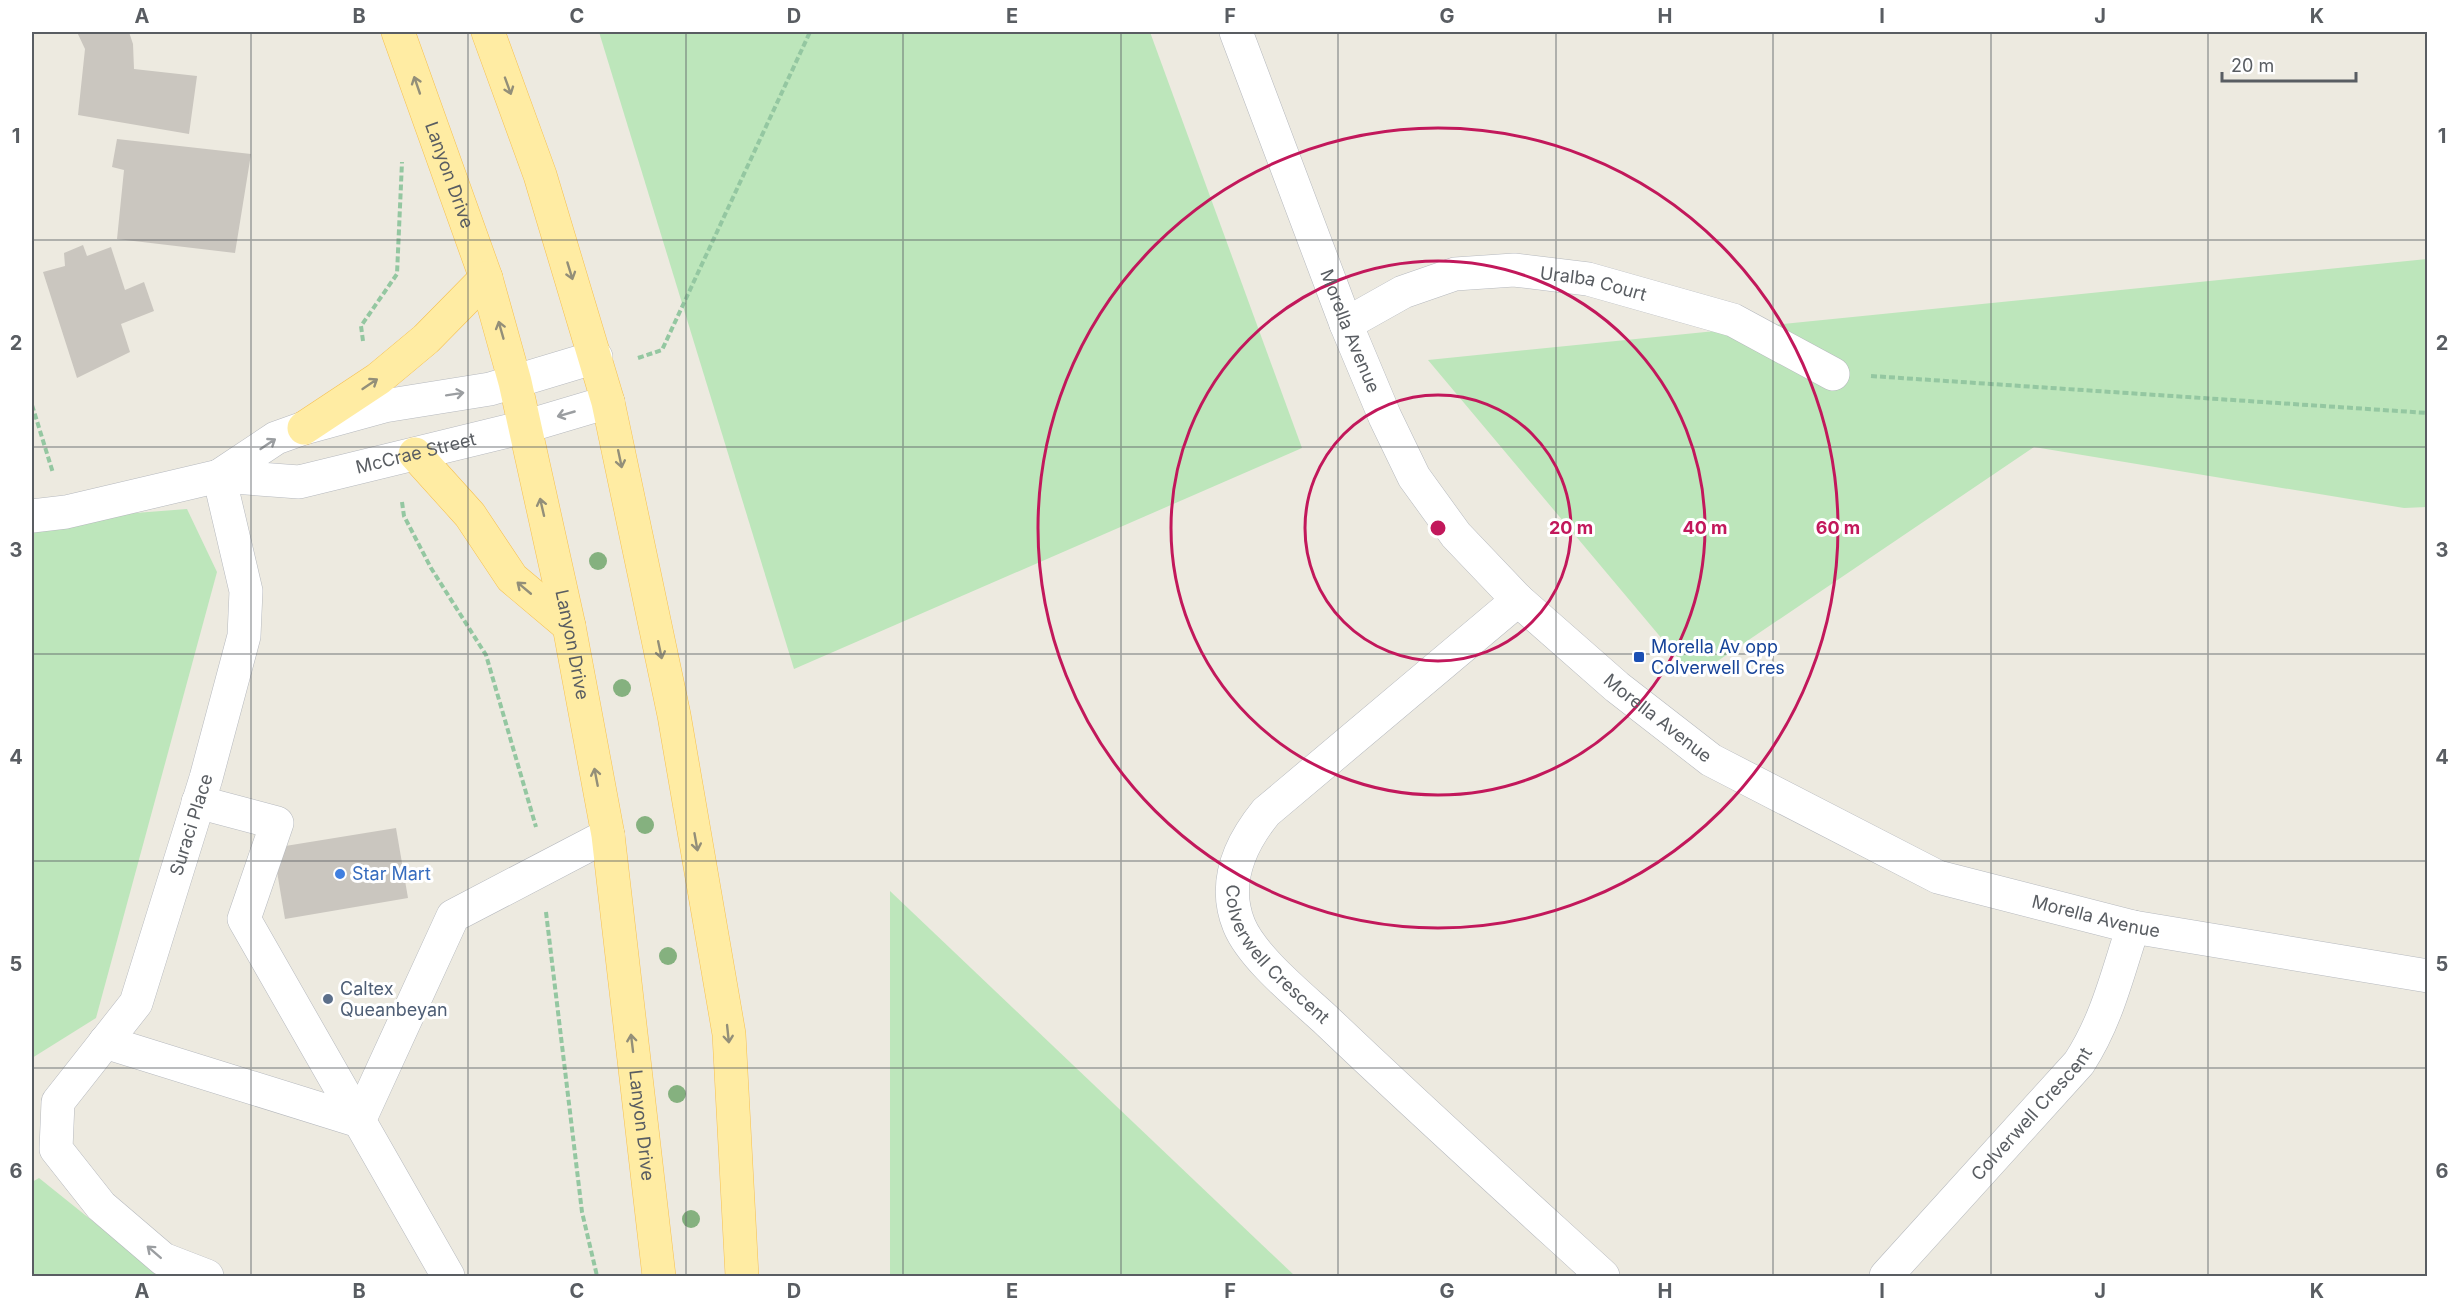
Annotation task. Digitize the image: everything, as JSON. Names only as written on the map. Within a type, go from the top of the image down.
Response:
[{"type":"main road","name":"Lanyon Drive","points":[[398,32],[486,278],[515,382],[568,626],[608,835],[659,1276]]},
{"type":"main road","points":[[488,32],[540,175],[601,377],[674,715],[729,1034],[742,1276]]},
{"type":"main road","points":[[304,428],[378,379],[426,339],[486,278]]},
{"type":"main road","points":[[405,456],[470,515],[512,578],[568,626]]},
{"type":"street","name":"Morella Avenue","points":[[1236,32],[1346,324],[1384,417],[1414,477],[1456,535],[1518,600],[1617,687],[1711,760],[1938,877],[2133,927],[2427,976]]},
{"type":"street","name":"Uralba Court","points":[[1346,324],[1403,291],[1455,274],[1514,270],[1588,279],[1733,320],[1833,374]]},
{"type":"street","name":"McCrae Street","points":[[219,476],[276,438],[384,406],[490,389],[515,382],[601,377]]},
{"type":"street","name":"McCrae Street","points":[[32,516],[66,512],[219,476],[299,482],[524,427],[601,377]]},
{"type":"street","name":"Suraci Place","points":[[207,1276],[163,1259],[101,1206],[56,1149],[58,1102],[136,1003],[198,802],[244,636],[246,591],[219,476]]},
{"type":"street","name":"Colverwell Crescent","points":[[1518,600],[1266,812],[1249,833],[1237,858],[1233,880],[1234,901],[1239,925],[1254,950],[1371,1063],[1603,1276]]},
{"type":"street","points":[[198,802],[276,823],[243,919],[448,1276]]},
{"type":"street","points":[[359,1121],[453,916],[608,835]]},
{"type":"street","name":"Colverwell Crescent","points":[[1886,1276],[2079,1063],[2096,1037],[2107,1011],[2133,927]]},
{"type":"street","points":[[105,1042],[359,1121]]},
{"type":"path","points":[[601,377],[662,350],[810,32]]},
{"type":"path","points":[[378,379],[365,351],[361,326],[397,274],[400,165],[425,108]]},
{"type":"path","points":[[1833,374],[2427,413]]},
{"type":"path","points":[[32,405],[66,512]]},
{"type":"path","points":[[405,456],[404,516],[431,568],[486,655],[534,818],[582,1212],[597,1276]]},
{"type":"green space","points":[[599,32],[1150,32],[1302,448],[794,669]]},
{"type":"green space","points":[[2427,259],[2427,507],[2404,508],[2034,447],[1694,677],[1428,360]]},
{"type":"green space","points":[[187,509],[217,572],[96,1018],[32,1058],[32,521]]},
{"type":"green space","points":[[890,891],[1295,1276],[890,1276]]},
{"type":"green space","points":[[39,1178],[161,1276],[32,1276],[32,1182]]},
{"type":"building","points":[[77,32],[129,32],[133,44],[134,69],[197,76],[189,134],[78,115],[85,49]]},
{"type":"building","points":[[117,139],[251,154],[235,253],[117,239],[124,170],[112,167]]},
{"type":"building","points":[[83,245],[87,256],[111,247],[125,290],[144,282],[154,311],[121,324],[130,352],[77,378],[43,272],[65,266],[64,253]]},
{"type":"building","points":[[396,828],[408,898],[285,919],[273,848]]},
{"type":"place","name":"Morella Av opp Colverwell Cres","points":[[1639,657]]},
{"type":"place","name":"Star Mart","points":[[340,874]]},
{"type":"place","name":"Caltex Queanbeyan","points":[[328,999]]}]
